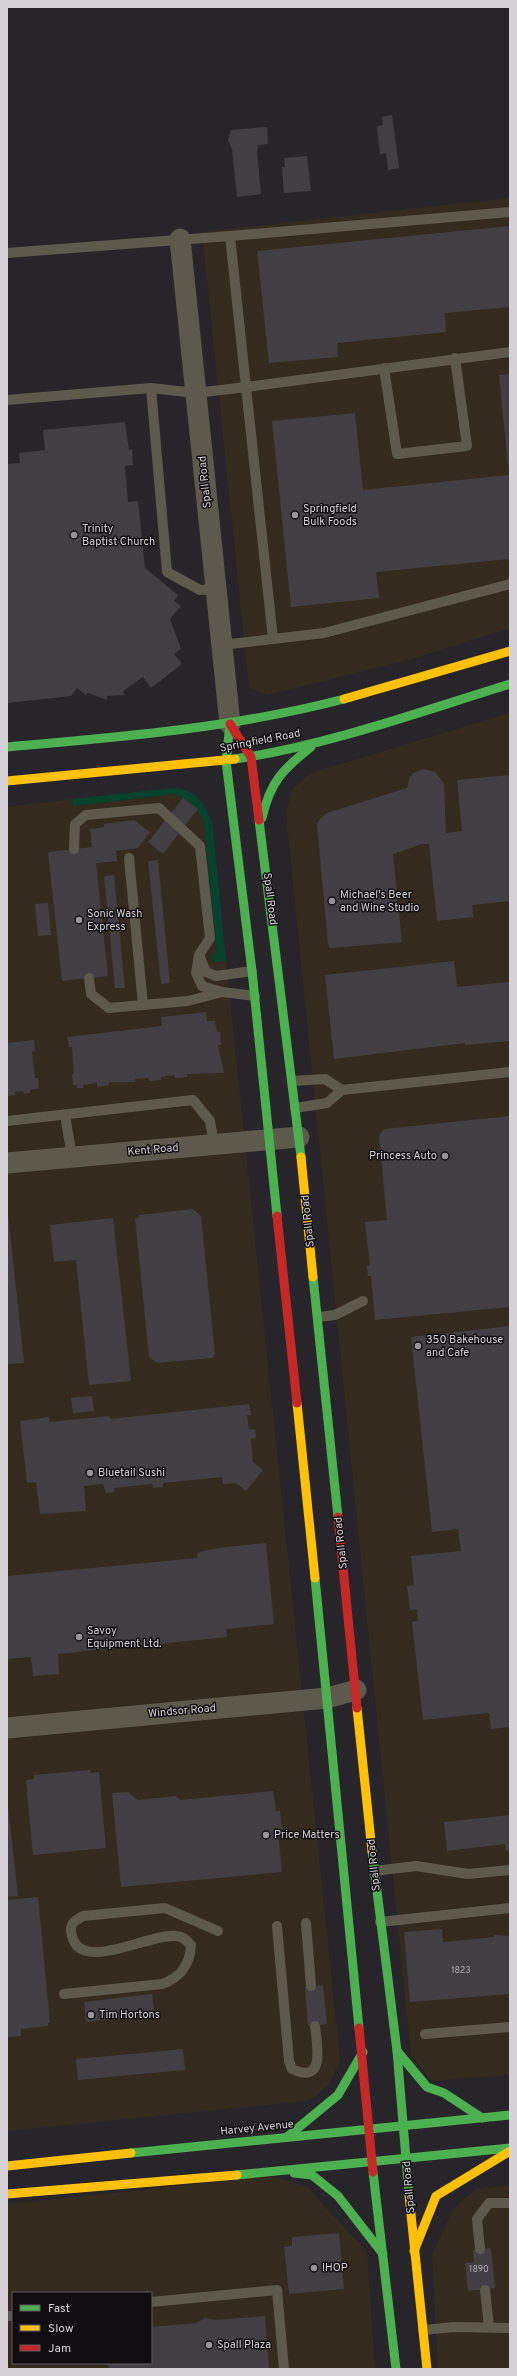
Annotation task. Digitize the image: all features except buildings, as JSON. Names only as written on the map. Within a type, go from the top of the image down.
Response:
[{"type":"main road","name":"Springfield Road","points":[[7,747],[200,729],[230,724],[332,703],[510,651]]},
{"type":"main road","name":"Springfield Road","points":[[7,781],[226,761],[251,757],[317,742],[510,684]]},
{"type":"main road","name":"Spall Road","points":[[230,724],[251,757],[299,1137],[374,1871],[397,2051],[414,2251],[427,2369]]},
{"type":"main road","name":"Spall Road","points":[[230,724],[226,761],[255,996],[363,2052],[368,2129],[396,2369]]},
{"type":"main road","points":[[260,823],[265,802],[276,777],[282,769],[317,742]]},
{"type":"main road","points":[[397,2051],[427,2087],[444,2093],[482,2118]]},
{"type":"main road","points":[[287,2137],[338,2095],[363,2052]]},
{"type":"main road","name":"Harvey Avenue","points":[[7,2166],[510,2115]]},
{"type":"main road","points":[[7,2194],[277,2172],[372,2161],[510,2149]]},
{"type":"main road","points":[[414,2251],[436,2196],[510,2149]]},
{"type":"main road","points":[[277,2172],[312,2175],[338,2196],[383,2254]]},
{"type":"street","name":"Spall Road","points":[[180,239],[230,724]]},
{"type":"street","name":"Kent Road","points":[[7,1163],[299,1137]]},
{"type":"street","name":"Windsor Road","points":[[7,1728],[327,1698],[356,1690]]},
{"type":"lane","points":[[7,253],[510,212]]},
{"type":"lane","points":[[230,236],[273,639]]},
{"type":"lane","points":[[7,400],[151,388],[196,392],[246,387],[455,358],[510,352]]},
{"type":"lane","points":[[384,368],[397,454],[467,446],[455,358]]},
{"type":"lane","points":[[151,388],[167,572],[200,590],[216,589]]},
{"type":"lane","points":[[222,645],[324,633],[510,584]]},
{"type":"lane","points":[[74,849],[76,824],[86,815],[152,807],[159,808],[200,846],[210,938],[199,955],[196,973],[202,986],[222,992],[255,996]]},
{"type":"lane","points":[[129,858],[143,1005]]},
{"type":"lane","points":[[199,955],[206,972],[216,976],[252,971]]},
{"type":"lane","points":[[89,978],[91,994],[109,1008],[188,1001],[222,992]]},
{"type":"lane","points":[[295,1108],[327,1103],[342,1090],[510,1072]]},
{"type":"lane","points":[[292,1081],[325,1078],[342,1090]]},
{"type":"lane","points":[[7,1121],[193,1100],[210,1121],[214,1144]]},
{"type":"lane","points":[[65,1114],[72,1157]]},
{"type":"lane","points":[[318,1317],[335,1315],[363,1301]]},
{"type":"lane","points":[[374,1871],[416,1866],[468,1874],[510,1870]]},
{"type":"lane","points":[[64,1994],[162,1984],[175,1980],[189,1964],[191,1945],[185,1938],[176,1936],[153,1938],[100,1952],[88,1953],[78,1949],[72,1942],[71,1928],[74,1921],[83,1916],[165,1908],[218,1931]]},
{"type":"lane","points":[[380,1922],[510,1908]]},
{"type":"lane","points":[[306,1923],[311,1986]]},
{"type":"lane","points":[[277,1926],[289,2061],[292,2069],[301,2074],[309,2073],[314,2069],[319,2060],[315,2026]]},
{"type":"lane","points":[[425,2034],[510,2027]]},
{"type":"lane","points":[[480,2249],[477,2219],[489,2203],[510,2203]]},
{"type":"lane","points":[[152,2302],[277,2290],[284,2369]]},
{"type":"lane","points":[[485,2290],[488,2328]]},
{"type":"lane","points":[[423,2330],[510,2328]]},
{"type":"shaded area","points":[[510,198],[510,628],[412,659],[267,695],[249,687],[202,232]]},
{"type":"shaded area","points":[[510,713],[510,2075],[433,2081],[411,2056],[286,813],[292,789],[311,773]]},
{"type":"shaded area","points":[[174,794],[189,800],[199,809],[204,823],[217,953],[212,955],[212,962],[226,961],[340,2060],[329,2084],[315,2097],[305,2101],[7,2131],[7,807],[72,799],[73,806]]},
{"type":"shaded area","points":[[271,2176],[307,2187],[367,2252],[375,2369],[7,2369],[7,2204]]},
{"type":"shaded area","points":[[510,2185],[510,2369],[438,2369],[432,2254],[454,2208],[476,2189]]},
{"type":"green space","points":[[173,788],[188,791],[198,798],[212,822],[226,961],[212,962],[212,955],[217,953],[204,823],[196,808],[185,799],[174,794],[73,806],[72,799]]},
{"type":"traffic: fast","points":[[235,759],[304,746],[339,737],[510,684]]},
{"type":"traffic: fast","points":[[7,747],[177,730],[261,717],[344,699]]},
{"type":"traffic: fast","points":[[230,724],[226,761],[252,971],[277,1216]]},
{"type":"traffic: fast","points":[[262,818],[269,795],[279,777],[293,762],[311,747]]},
{"type":"traffic: fast","points":[[259,820],[301,1157]]},
{"type":"traffic: fast","points":[[313,1277],[338,1517]]},
{"type":"traffic: fast","points":[[315,1578],[359,2028]]},
{"type":"traffic: fast","points":[[372,1851],[397,2051],[409,2195]]},
{"type":"traffic: fast","points":[[397,2051],[427,2087],[444,2093],[482,2118]]},
{"type":"traffic: fast","points":[[287,2137],[338,2095],[363,2052]]},
{"type":"traffic: fast","points":[[131,2153],[510,2115]]},
{"type":"traffic: fast","points":[[237,2175],[510,2148]]},
{"type":"traffic: fast","points":[[373,2172],[396,2369]]},
{"type":"traffic: fast","points":[[294,2173],[312,2175],[338,2196],[383,2254]]},
{"type":"traffic: slow","points":[[344,699],[510,651]]},
{"type":"traffic: slow","points":[[7,781],[235,759]]},
{"type":"traffic: slow","points":[[301,1157],[313,1277]]},
{"type":"traffic: slow","points":[[297,1403],[315,1578]]},
{"type":"traffic: slow","points":[[357,1708],[372,1851]]},
{"type":"traffic: slow","points":[[414,2251],[436,2196],[510,2151]]},
{"type":"traffic: slow","points":[[7,2166],[131,2153]]},
{"type":"traffic: slow","points":[[7,2194],[237,2175]]},
{"type":"traffic: slow","points":[[409,2195],[427,2369]]},
{"type":"traffic: jam","points":[[230,724],[251,757],[259,820]]},
{"type":"traffic: jam","points":[[277,1216],[297,1403]]},
{"type":"traffic: jam","points":[[338,1517],[357,1708]]},
{"type":"traffic: jam","points":[[359,2028],[373,2172]]},
{"type":"place","name":"Springfield Bulk Foods","points":[[295,515]]},
{"type":"place","name":"Trinity Baptist Church","points":[[74,535]]},
{"type":"place","name":"Michael's Beer and Wine Studio","points":[[332,901]]},
{"type":"place","name":"Sonic Wash Express","points":[[79,920]]},
{"type":"place","name":"Princess Auto","points":[[445,1156]]},
{"type":"place","name":"350 Bakehouse and Cafe","points":[[418,1346]]},
{"type":"place","name":"Bluetail Sushi","points":[[90,1473]]},
{"type":"place","name":"Savoy Equipment Ltd.","points":[[79,1637]]},
{"type":"place","name":"Price Matters","points":[[266,1835]]},
{"type":"place","name":"Tim Hortons","points":[[91,2015]]},
{"type":"place","name":"IHOP","points":[[314,2268]]},
{"type":"place","name":"Spall Plaza","points":[[209,2345]]}]
